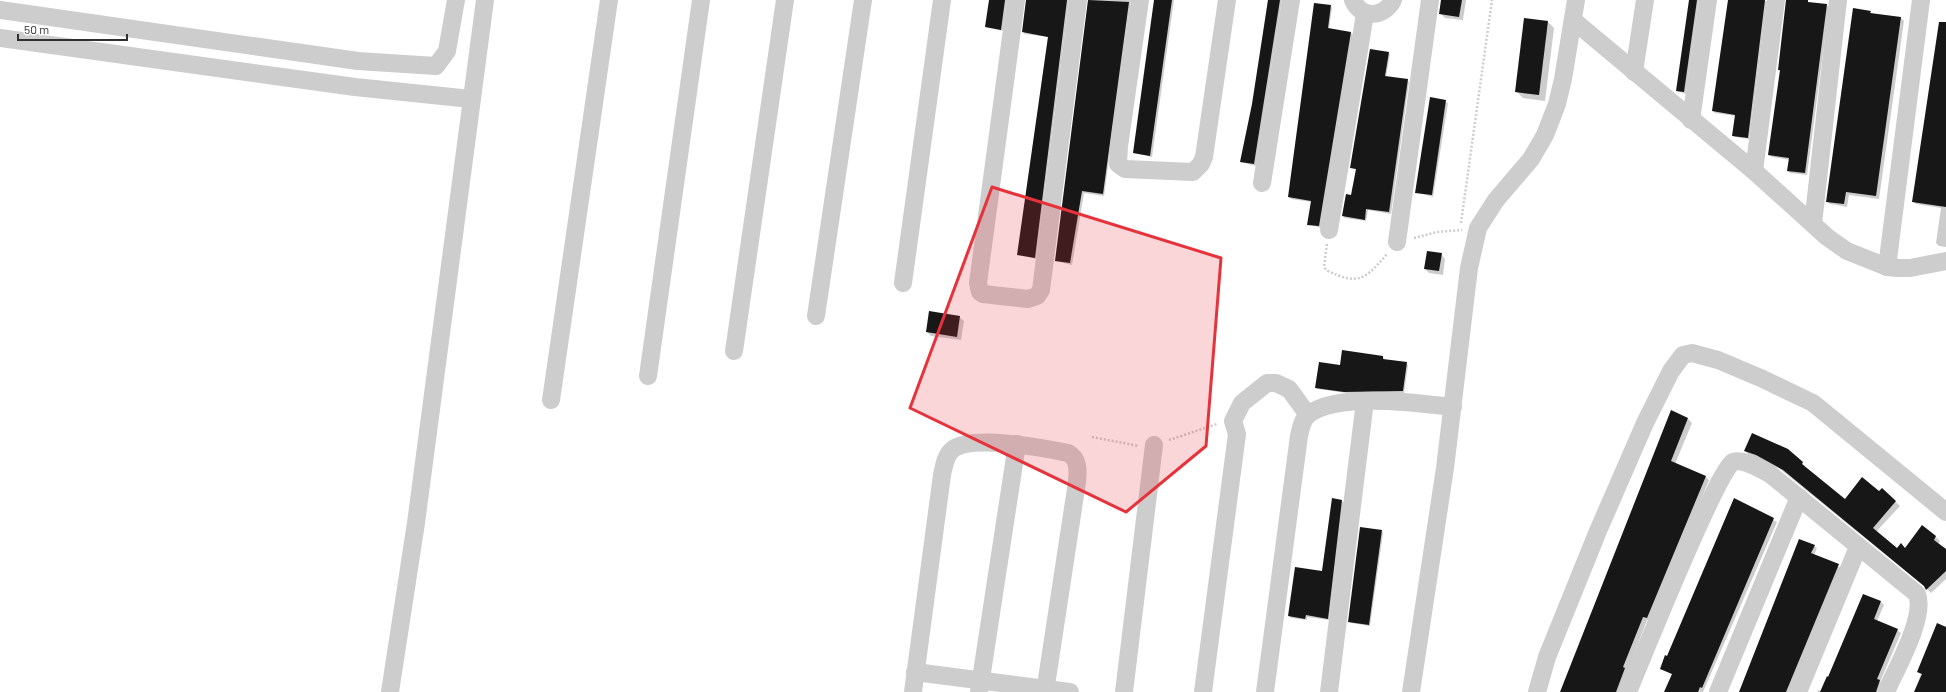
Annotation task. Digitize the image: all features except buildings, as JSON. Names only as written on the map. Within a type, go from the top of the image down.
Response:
[{"type":"street","points":[[0,10],[358,61],[436,66],[447,51],[456,0]]},
{"type":"street","points":[[390,692],[416,523],[485,0]]},
{"type":"street","points":[[551,400],[609,0]]},
{"type":"street","points":[[648,376],[701,0]]},
{"type":"street","points":[[734,351],[785,0]]},
{"type":"street","points":[[816,316],[863,0]]},
{"type":"street","points":[[903,283],[942,0]]},
{"type":"street","points":[[1016,0],[978,283],[980,292],[983,294],[1028,299],[1037,296],[1041,290],[1078,0]]},
{"type":"street","points":[[1140,0],[1118,146],[1118,160],[1120,166],[1125,169],[1193,172],[1201,164],[1208,134],[1227,0]]},
{"type":"street","points":[[1262,183],[1291,0]]},
{"type":"street","points":[[1353,0],[1356,7],[1365,14],[1376,15],[1386,10],[1393,0]]},
{"type":"street","points":[[1397,242],[1430,0]]},
{"type":"street","points":[[1411,692],[1453,407],[1469,268],[1478,228],[1496,200],[1531,159],[1545,135],[1558,104],[1574,20],[1576,0]]},
{"type":"street","points":[[1634,72],[1645,0]]},
{"type":"street","points":[[1691,120],[1708,0]]},
{"type":"street","points":[[1754,171],[1776,0]]},
{"type":"street","points":[[1813,224],[1838,0]]},
{"type":"street","points":[[1887,267],[1921,0]]},
{"type":"street","points":[[1329,230],[1365,14]]},
{"type":"street","points":[[1574,20],[1691,120],[1754,171],[1813,224],[1846,251],[1887,267],[1910,268],[1946,262]]},
{"type":"street","points":[[93,51],[97,25]]},
{"type":"street","points":[[0,38],[355,87],[471,100]]},
{"type":"street","points":[[355,87],[358,61]]},
{"type":"street","points":[[1537,692],[1548,657],[1598,531],[1646,423],[1672,371],[1683,355],[1692,352],[1718,360],[1763,379],[1813,403],[1946,512]]},
{"type":"street","points":[[1203,692],[1237,434],[1233,421],[1242,403],[1267,383],[1276,383],[1290,389],[1308,415]]},
{"type":"street","points":[[1265,692],[1299,436],[1301,426],[1308,415],[1328,405],[1365,401],[1453,407]]},
{"type":"street","points":[[1329,692],[1365,401]]},
{"type":"street","points":[[913,692],[945,460],[952,449],[966,444],[1017,444],[1068,453],[1073,455],[1078,467],[1077,482],[1045,690]]},
{"type":"street","points":[[980,686],[1017,444]]},
{"type":"street","points":[[1124,692],[1154,445]]},
{"type":"street","points":[[1628,692],[1704,511],[1730,464],[1739,462],[1753,465],[1770,474],[1858,547],[1909,586],[1916,594],[1919,600],[1917,617],[1886,692]]},
{"type":"street","points":[[1718,692],[1799,497]]},
{"type":"street","points":[[1798,692],[1858,547]]},
{"type":"street","points":[[915,672],[980,686],[1070,692]]},
{"type":"path","points":[[1461,230],[1492,0]]},
{"type":"highlighted area","points":[[992,187],[1221,258],[1206,446],[1126,512],[910,408]]}]
